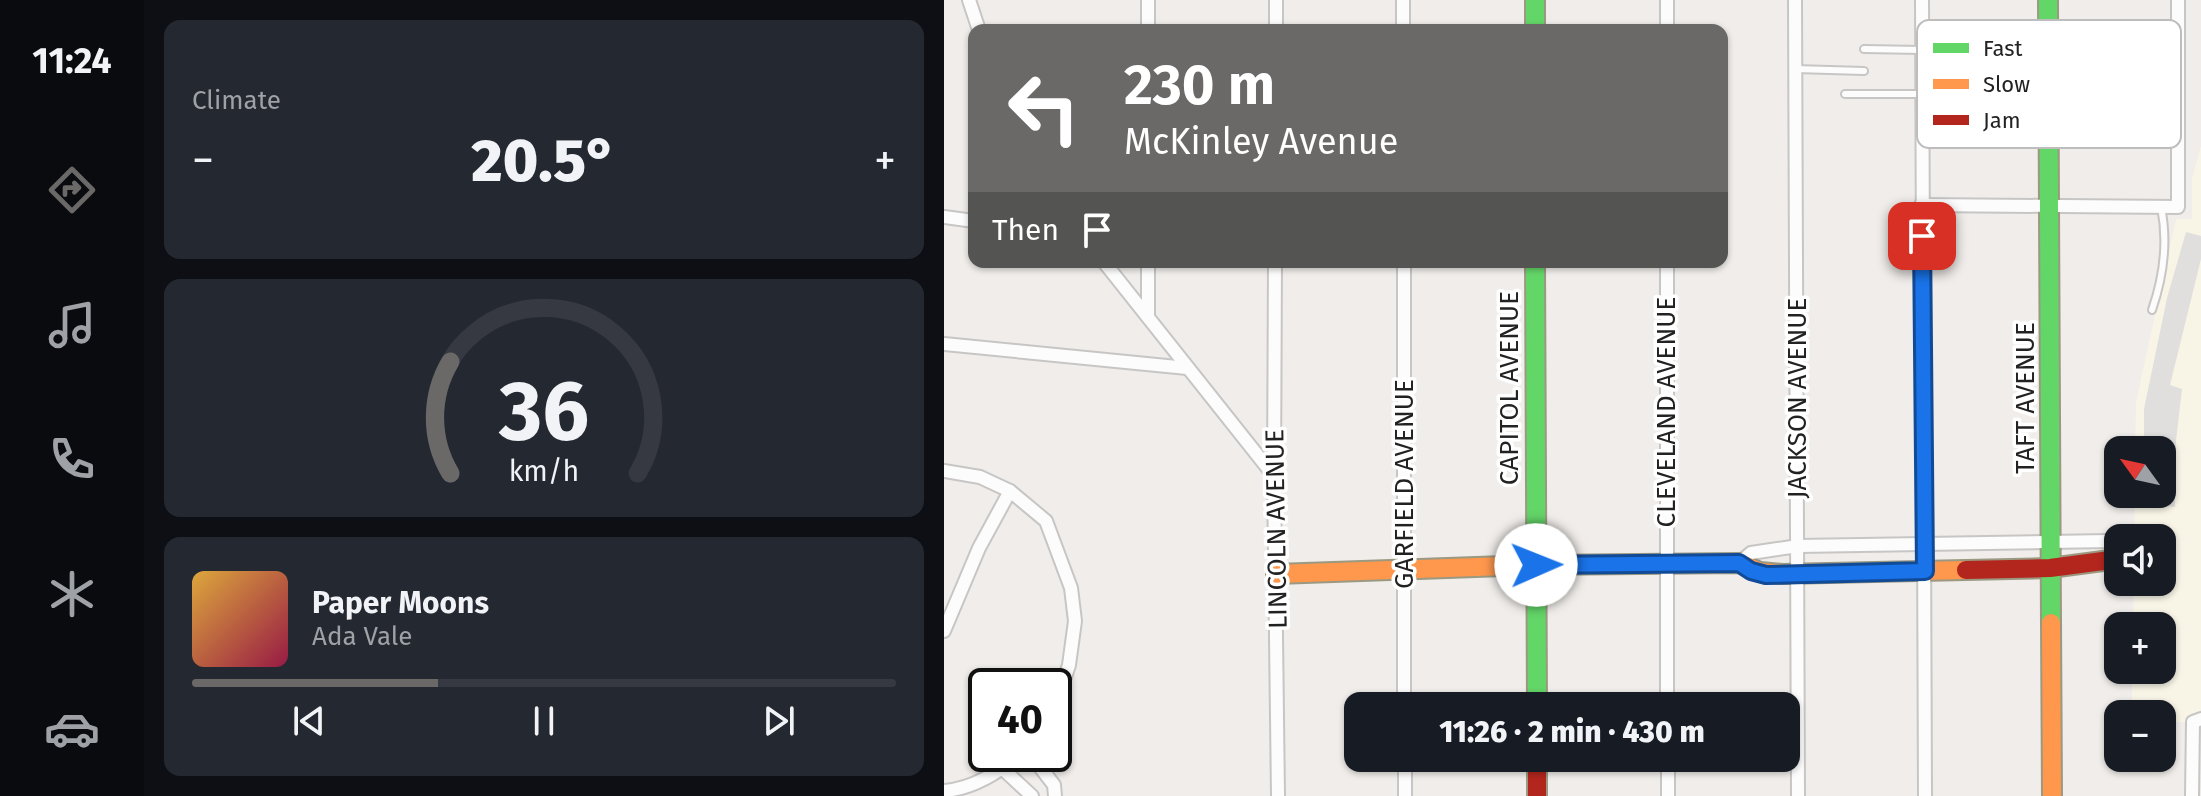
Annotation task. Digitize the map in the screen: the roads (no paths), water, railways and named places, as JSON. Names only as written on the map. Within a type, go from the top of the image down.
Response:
[{"type":"street","points":[[969,0],[977,24]]},
{"type":"street","points":[[1148,0],[1148,24]]},
{"type":"street","points":[[1276,0],[1276,24]]},
{"type":"street","points":[[1403,0],[1403,24]]},
{"type":"street","points":[[1535,0],[1535,24]]},
{"type":"street","points":[[1667,0],[1667,24]]},
{"type":"street","name":"JACKSON AVENUE","points":[[1795,0],[1798,796]]},
{"type":"street","name":"TAFT AVENUE","points":[[2048,0],[2048,20]]},
{"type":"street","points":[[1922,148],[1925,796]]},
{"type":"street","name":"TAFT AVENUE","points":[[2050,148],[2052,796]]},
{"type":"street","points":[[1921,205],[2178,207],[2178,148]]},
{"type":"street","points":[[944,217],[968,220]]},
{"type":"street","points":[[1109,268],[1274,476]]},
{"type":"street","points":[[1148,268],[1148,317]]},
{"type":"street","name":"LINCOLN AVENUE","points":[[1275,268],[1278,796]]},
{"type":"street","name":"GARFIELD AVENUE","points":[[1404,268],[1404,692]]},
{"type":"street","name":"CAPITOL AVENUE","points":[[1535,268],[1537,692]]},
{"type":"street","name":"CLEVELAND AVENUE","points":[[1667,268],[1667,692]]},
{"type":"street","points":[[944,344],[1187,368]]},
{"type":"street","points":[[944,471],[980,477],[1010,491],[1046,521],[1071,588],[1075,621],[1068,668]]},
{"type":"street","points":[[944,631],[979,548],[1010,491]]},
{"type":"street","points":[[1739,563],[1751,553],[1798,546],[2104,543]]},
{"type":"street","points":[[1276,574],[1536,565],[1739,563],[1751,571],[1766,575],[2050,568],[2104,561]]},
{"type":"street","points":[[2192,796],[2197,720]]},
{"type":"street","points":[[944,791],[996,772]]},
{"type":"street","points":[[1006,772],[1032,796]]},
{"type":"street","points":[[1044,772],[1054,785],[1055,796]]},
{"type":"street","points":[[1405,772],[1405,796]]},
{"type":"street","points":[[1537,772],[1537,796]]},
{"type":"street","points":[[1668,772],[1668,796]]},
{"type":"lane","points":[[1864,49],[1917,50]]},
{"type":"lane","points":[[1795,69],[1864,71]]},
{"type":"lane","points":[[1845,94],[1917,94]]},
{"type":"lane","points":[[2152,310],[2162,261],[2164,220],[2161,207]]}]
